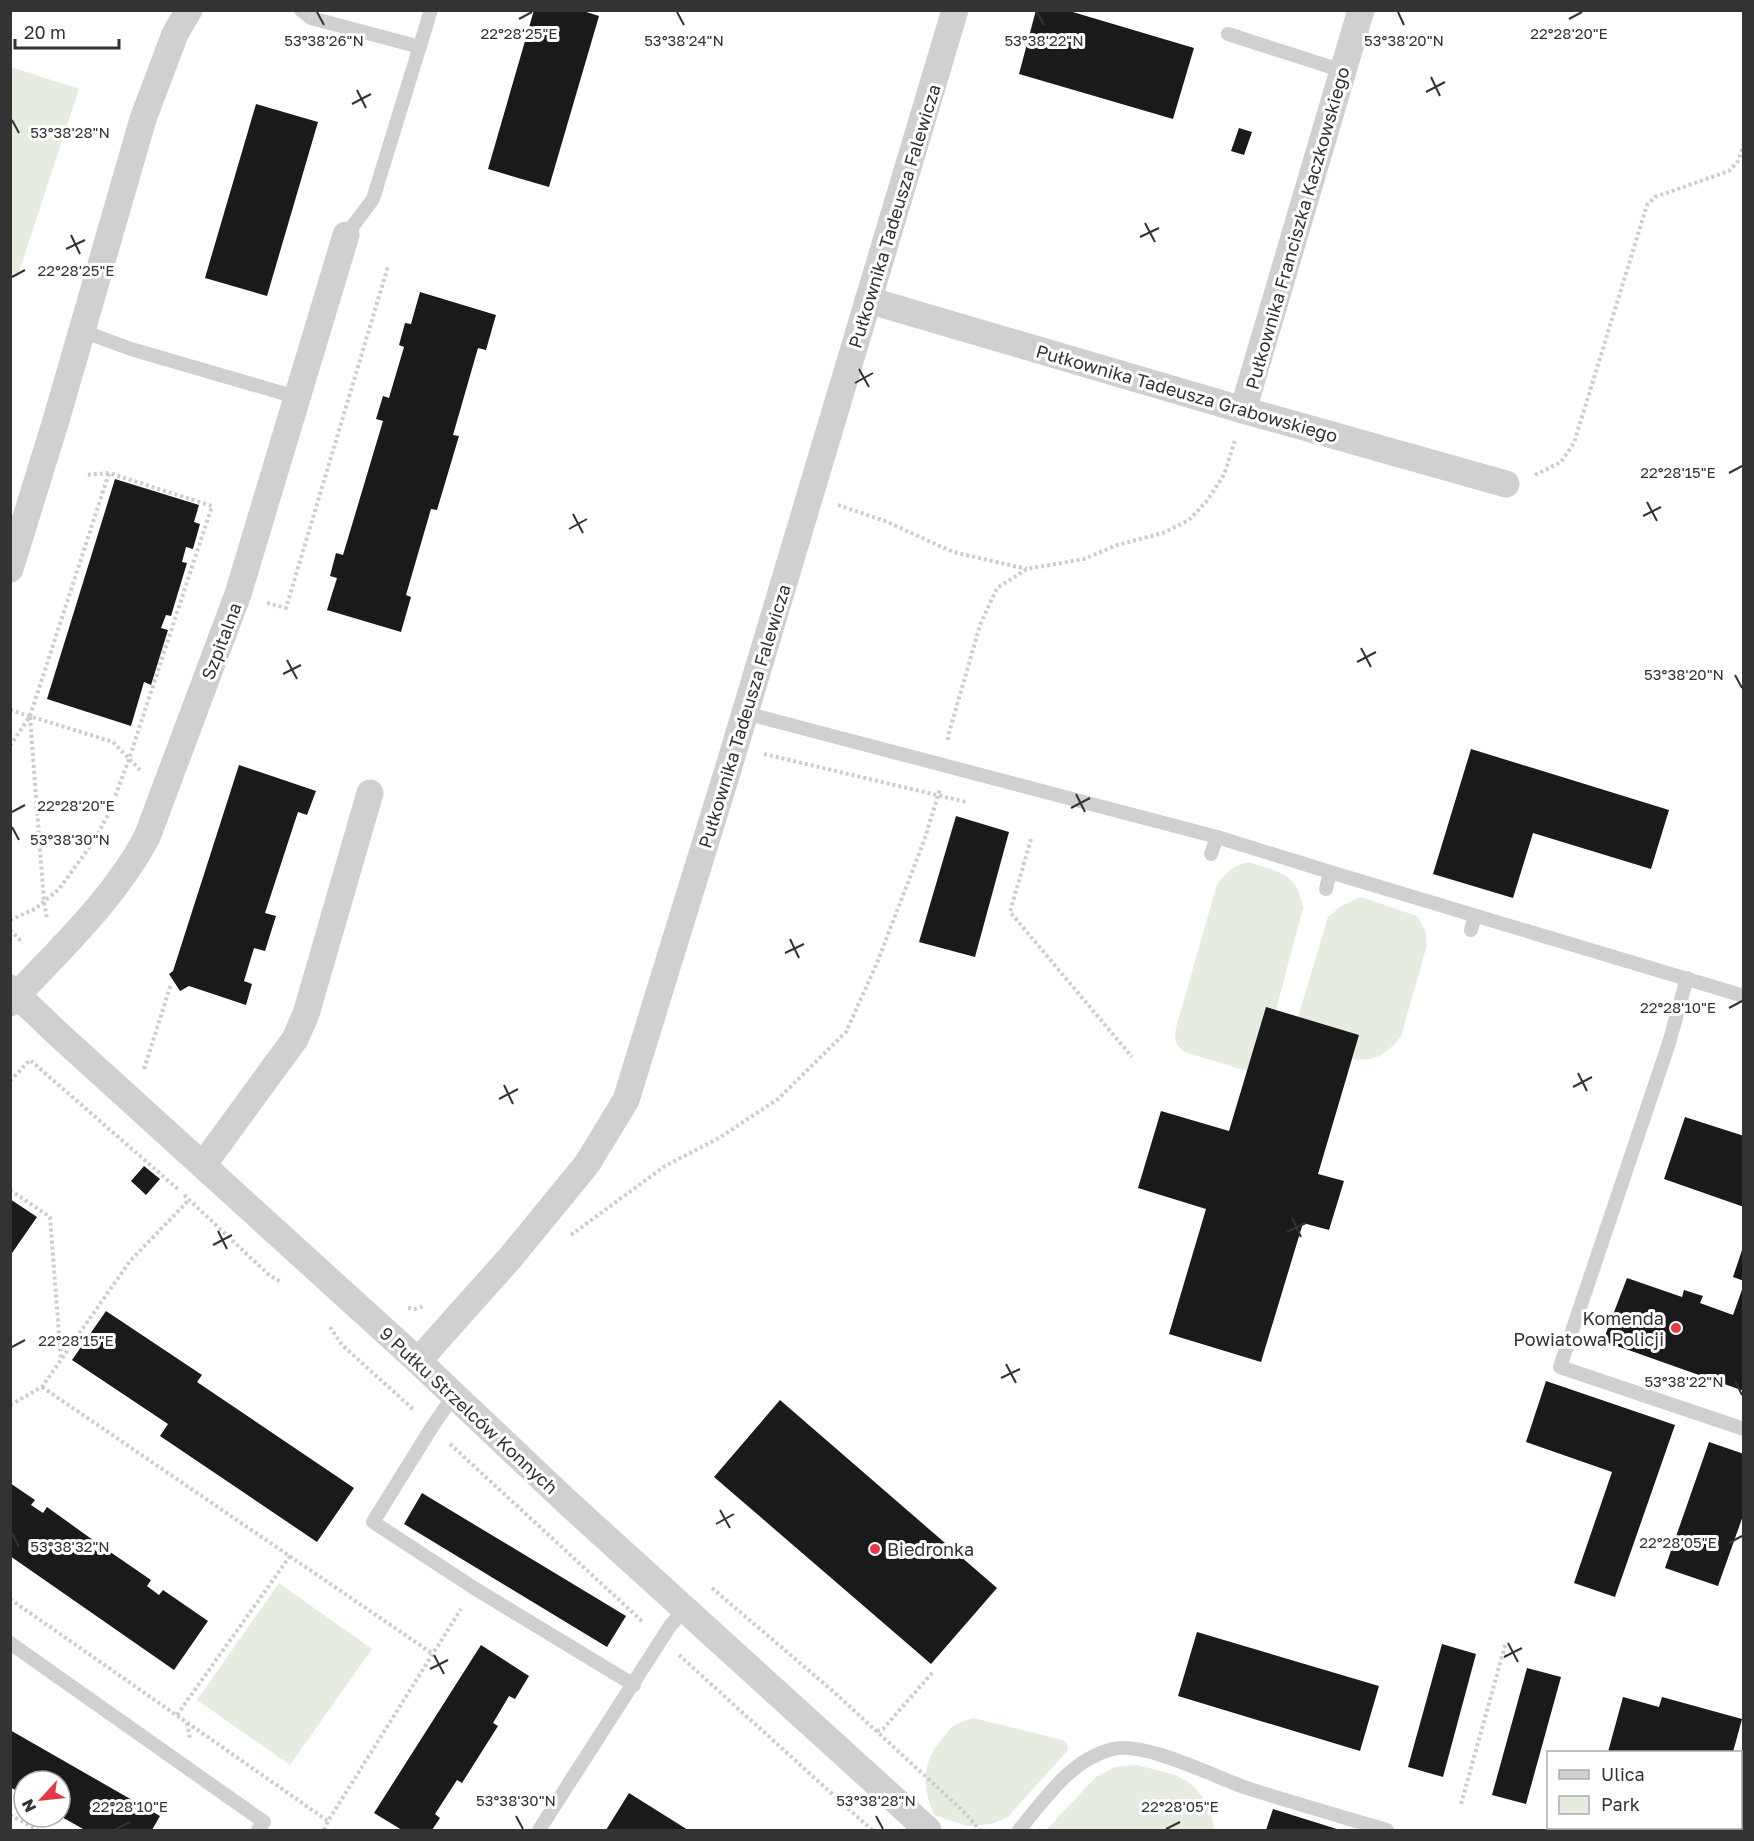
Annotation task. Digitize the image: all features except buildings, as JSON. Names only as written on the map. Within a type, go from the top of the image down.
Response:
[{"type":"street","points":[[10,569],[143,119],[175,34],[189,10]]},
{"type":"street","name":"Pułkownika Tadeusza Falewicza","points":[[418,1361],[510,1258],[587,1164],[626,1100],[811,495],[955,10]]},
{"type":"street","name":"Pułkownika Franciszka Kaczkowskiego","points":[[1243,410],[1361,10]]},
{"type":"street","name":"Szpitalna","points":[[13,995],[83,925],[120,881],[147,837],[238,594],[346,235]]},
{"type":"street","name":"Pułkownika Tadeusza Grabowskiego","points":[[868,300],[1506,484]]},
{"type":"street","points":[[203,1165],[290,1047],[303,1023],[370,793]]},
{"type":"street","name":"9 Pułku Strzelców Konnych","points":[[13,995],[418,1361],[567,1502],[928,1830]]},
{"type":"lane","points":[[301,10],[311,18],[420,46]]},
{"type":"lane","points":[[346,235],[373,199],[431,10]]},
{"type":"lane","points":[[1228,34],[1343,71]]},
{"type":"lane","points":[[82,331],[130,349],[296,397]]},
{"type":"lane","points":[[745,713],[1217,837],[1743,996]]},
{"type":"lane","points":[[1211,854],[1217,837]]},
{"type":"lane","points":[[1326,889],[1330,872]]},
{"type":"lane","points":[[1471,930],[1475,916]]},
{"type":"lane","points":[[1687,978],[1670,1043],[1560,1367],[1743,1429]]},
{"type":"lane","points":[[454,1395],[373,1522],[474,1588],[634,1685]]},
{"type":"lane","points":[[539,1830],[670,1626],[685,1609]]},
{"type":"lane","points":[[10,1643],[264,1822],[258,1830]]},
{"type":"lane","points":[[1019,1830],[1062,1779],[1086,1759],[1115,1748],[1143,1748],[1248,1788],[1387,1830]]},
{"type":"path","points":[[1506,484],[1532,476],[1561,462],[1574,443],[1647,205],[1654,197],[1729,171],[1738,161],[1743,144]]},
{"type":"path","points":[[238,594],[286,609],[388,266]]},
{"type":"path","points":[[564,1238],[574,1234],[665,1166],[719,1138],[778,1099],[846,1032],[877,963],[925,838],[946,766],[949,733],[980,625],[997,588],[1027,569],[1084,559],[1117,545],[1163,533],[1189,520],[1206,502],[1224,475],[1243,410]]},
{"type":"path","points":[[10,746],[30,716],[110,472]]},
{"type":"path","points":[[10,920],[44,902],[58,889],[94,841],[109,813],[212,506],[110,472],[85,475]]},
{"type":"path","points":[[811,495],[885,521],[953,552],[1027,569]]},
{"type":"path","points":[[10,710],[113,742],[164,796]]},
{"type":"path","points":[[30,716],[44,902],[48,925]]},
{"type":"path","points":[[754,752],[966,802]]},
{"type":"path","points":[[1031,838],[1010,912],[1132,1057]]},
{"type":"path","points":[[10,930],[30,949]]},
{"type":"path","points":[[141,1078],[171,984]]},
{"type":"path","points":[[10,1190],[50,1217],[61,1360]]},
{"type":"path","points":[[10,1405],[42,1387],[130,1261],[190,1200]]},
{"type":"path","points":[[42,1387],[433,1654]]},
{"type":"path","points":[[177,1715],[290,1556]]},
{"type":"path","points":[[709,1585],[835,1693],[963,1811],[980,1830]]},
{"type":"path","points":[[324,1830],[474,1588]]},
{"type":"path","points":[[10,1599],[328,1821]]},
{"type":"path","points":[[1461,1804],[1506,1642]]},
{"type":"path","points":[[876,1731],[883,1729],[933,1672]]},
{"type":"path","points":[[10,1815],[38,1830]]},
{"type":"green space","points":[[11,67],[79,89],[17,278],[10,275]]},
{"type":"green space","points":[[1249,862],[1278,872],[1291,881],[1300,896],[1303,908],[1276,1010],[1266,1008],[1247,1071],[1185,1052],[1177,1044],[1175,1036],[1217,884],[1231,870]]},
{"type":"green space","points":[[1361,897],[1417,916],[1425,930],[1427,945],[1401,1036],[1386,1052],[1375,1058],[1361,1060],[1353,1059],[1359,1035],[1298,1017],[1328,917],[1341,906]]},
{"type":"green space","points":[[279,1583],[372,1649],[290,1765],[197,1700]]},
{"type":"green space","points":[[973,1718],[1063,1740],[1068,1750],[1008,1817],[992,1824],[967,1826],[934,1815],[927,1795],[926,1776],[930,1757],[948,1731],[953,1726]]},
{"type":"green space","points":[[1137,1765],[1173,1774],[1189,1783],[1205,1801],[1214,1830],[1046,1830],[1096,1777],[1115,1767]]},
{"type":"place","name":"Komenda Powiatowa Policji","points":[[1676,1328]]},
{"type":"place","name":"Biedronka","points":[[875,1549]]}]
